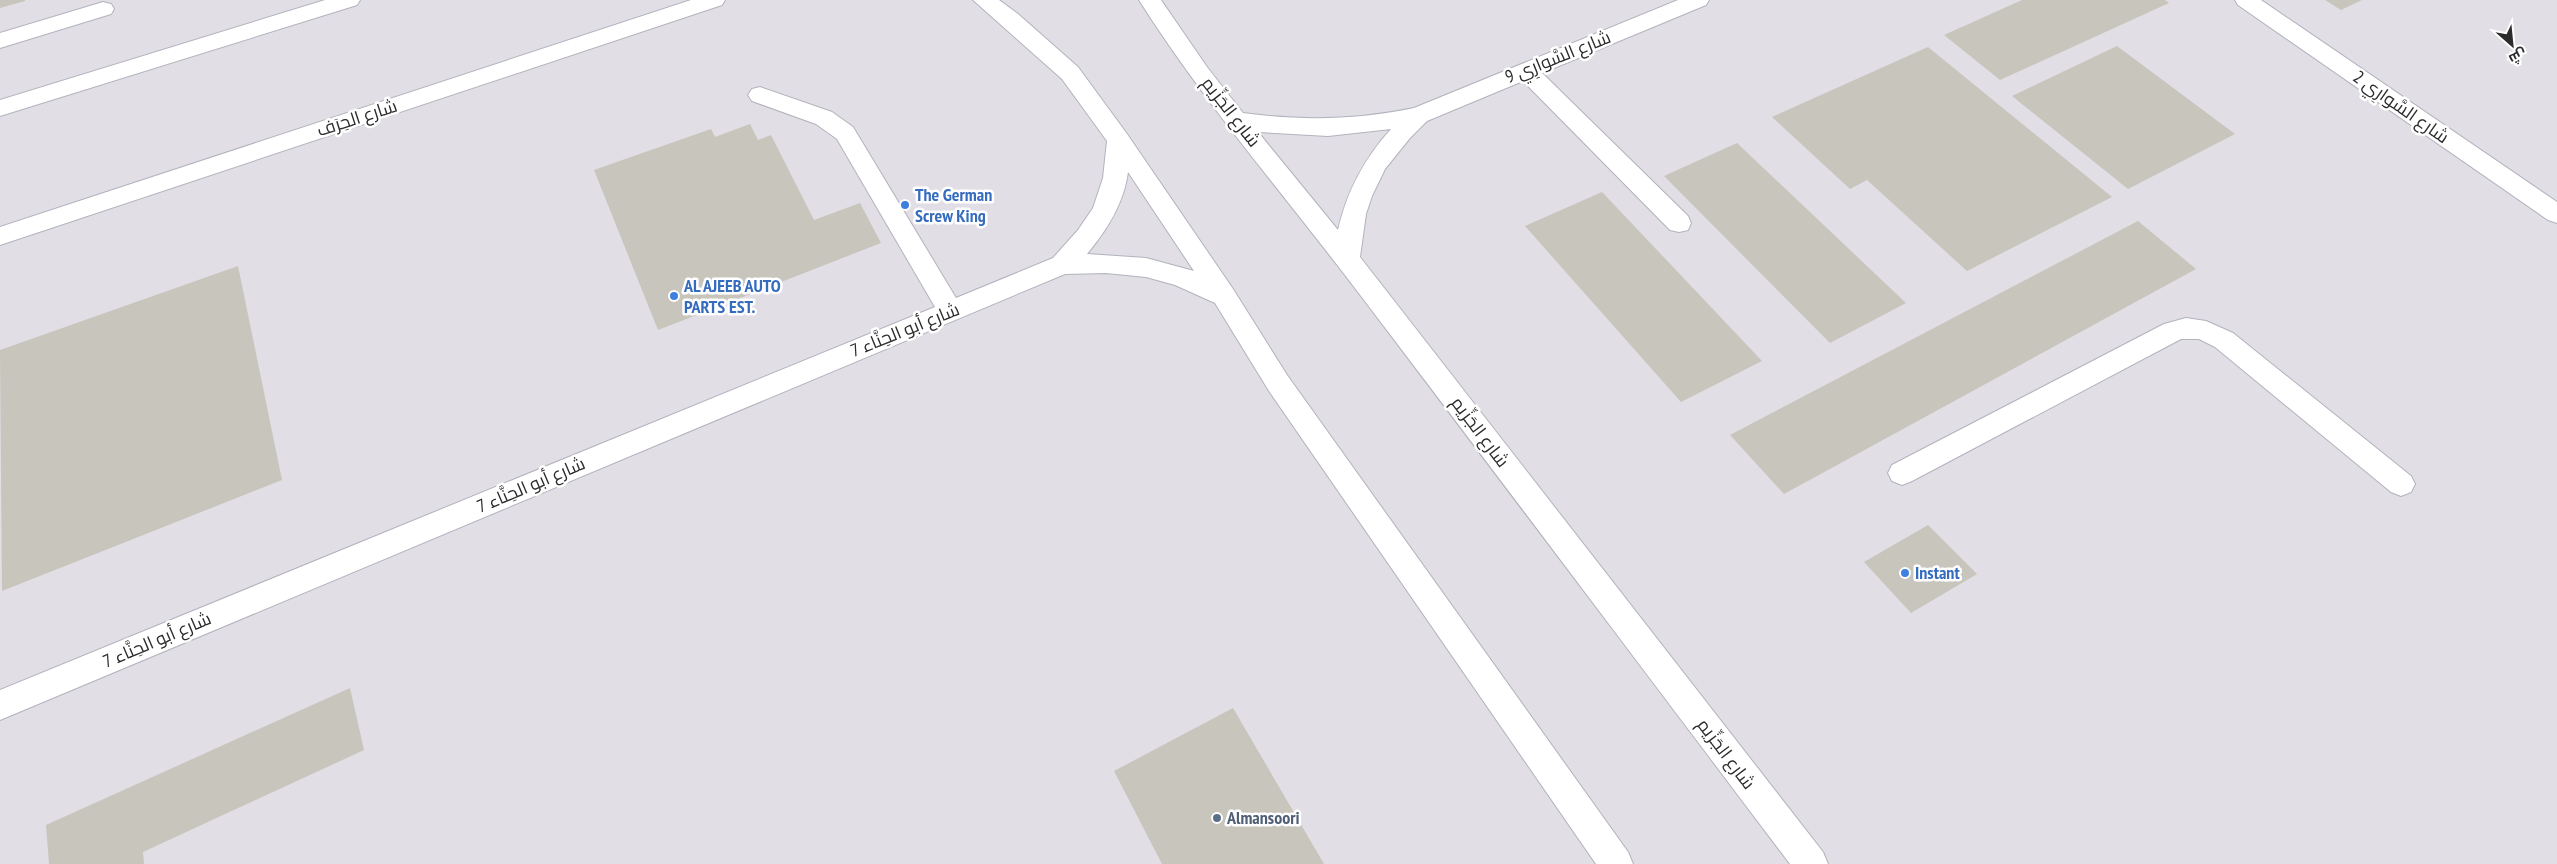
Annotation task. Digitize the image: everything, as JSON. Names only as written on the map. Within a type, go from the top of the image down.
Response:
[{"type":"street","points":[[254,29],[276,0]]},
{"type":"street","points":[[0,108],[349,0]]},
{"type":"street","name":"شارع الحِرَف","points":[[0,236],[714,0]]},
{"type":"street","points":[[984,0],[1010,19],[1070,73],[1119,140],[1224,296],[1284,392],[1616,864]]},
{"type":"street","name":"شارع الجَزِّيم","points":[[1150,0],[1167,28],[1236,120],[1346,257],[1810,864]]},
{"type":"street","name":"شارع السَّوارِي 9","points":[[1236,120],[1282,127],[1347,128],[1384,123],[1419,114],[1698,0]]},
{"type":"street","name":"شارع السَّوارِي 2","points":[[2246,0],[2557,214]]},
{"type":"street","points":[[0,40],[103,9]]},
{"type":"street","points":[[1526,70],[1679,223]]},
{"type":"street","points":[[760,95],[824,118],[845,133],[951,311]]},
{"type":"street","name":"شارع السَّوارِي 9","points":[[1346,257],[1350,224],[1359,193],[1374,164],[1394,138],[1419,114]]},
{"type":"street","name":"شارع أبو الحِنَّاء 7","points":[[1062,265],[1084,242],[1106,208],[1117,174],[1119,140]]},
{"type":"street","name":"شارع أبو الحِنَّاء 7","points":[[0,705],[1062,265],[1097,262],[1156,268],[1195,281],[1224,296]]},
{"type":"street","points":[[1902,473],[2173,331],[2192,327],[2224,340],[2401,484]]},
{"type":"shaded area","points":[[0,0],[2557,0],[2557,864],[0,864]]},
{"type":"building","points":[[0,0],[25,0],[25,1],[0,8]]},
{"type":"building","points":[[2022,0],[2165,0],[2169,3],[2000,80],[1944,35]]},
{"type":"building","points":[[2325,0],[2362,0],[2341,10]]},
{"type":"building","points":[[2117,46],[2235,134],[2128,189],[2012,96]]},
{"type":"building","points":[[1928,47],[2112,197],[1967,271],[1867,180],[1850,189],[1772,117]]},
{"type":"building","points":[[750,124],[758,140],[771,135],[814,220],[860,203],[881,243],[658,330],[594,170],[711,129],[715,137]]},
{"type":"building","points":[[1737,143],[1906,303],[1830,343],[1664,176]]},
{"type":"building","points":[[1602,192],[1762,361],[1681,402],[1525,226]]},
{"type":"building","points":[[2138,221],[2196,269],[1784,494],[1730,435]]},
{"type":"building","points":[[238,266],[282,480],[2,591],[0,350]]},
{"type":"building","points":[[1928,525],[1977,574],[1911,613],[1864,562]]},
{"type":"building","points":[[350,688],[364,750],[143,852],[144,864],[49,864],[46,825]]},
{"type":"building","name":"Almansoori","points":[[1233,708],[1324,864],[1162,864],[1114,771]]},
{"type":"place","name":"The German Screw King","points":[[905,205]]},
{"type":"place","name":"AL AJEEB AUTO PARTS EST.","points":[[674,296]]},
{"type":"place","name":"Instant","points":[[1905,573]]},
{"type":"place","name":"Almansoori","points":[[1217,818]]}]
